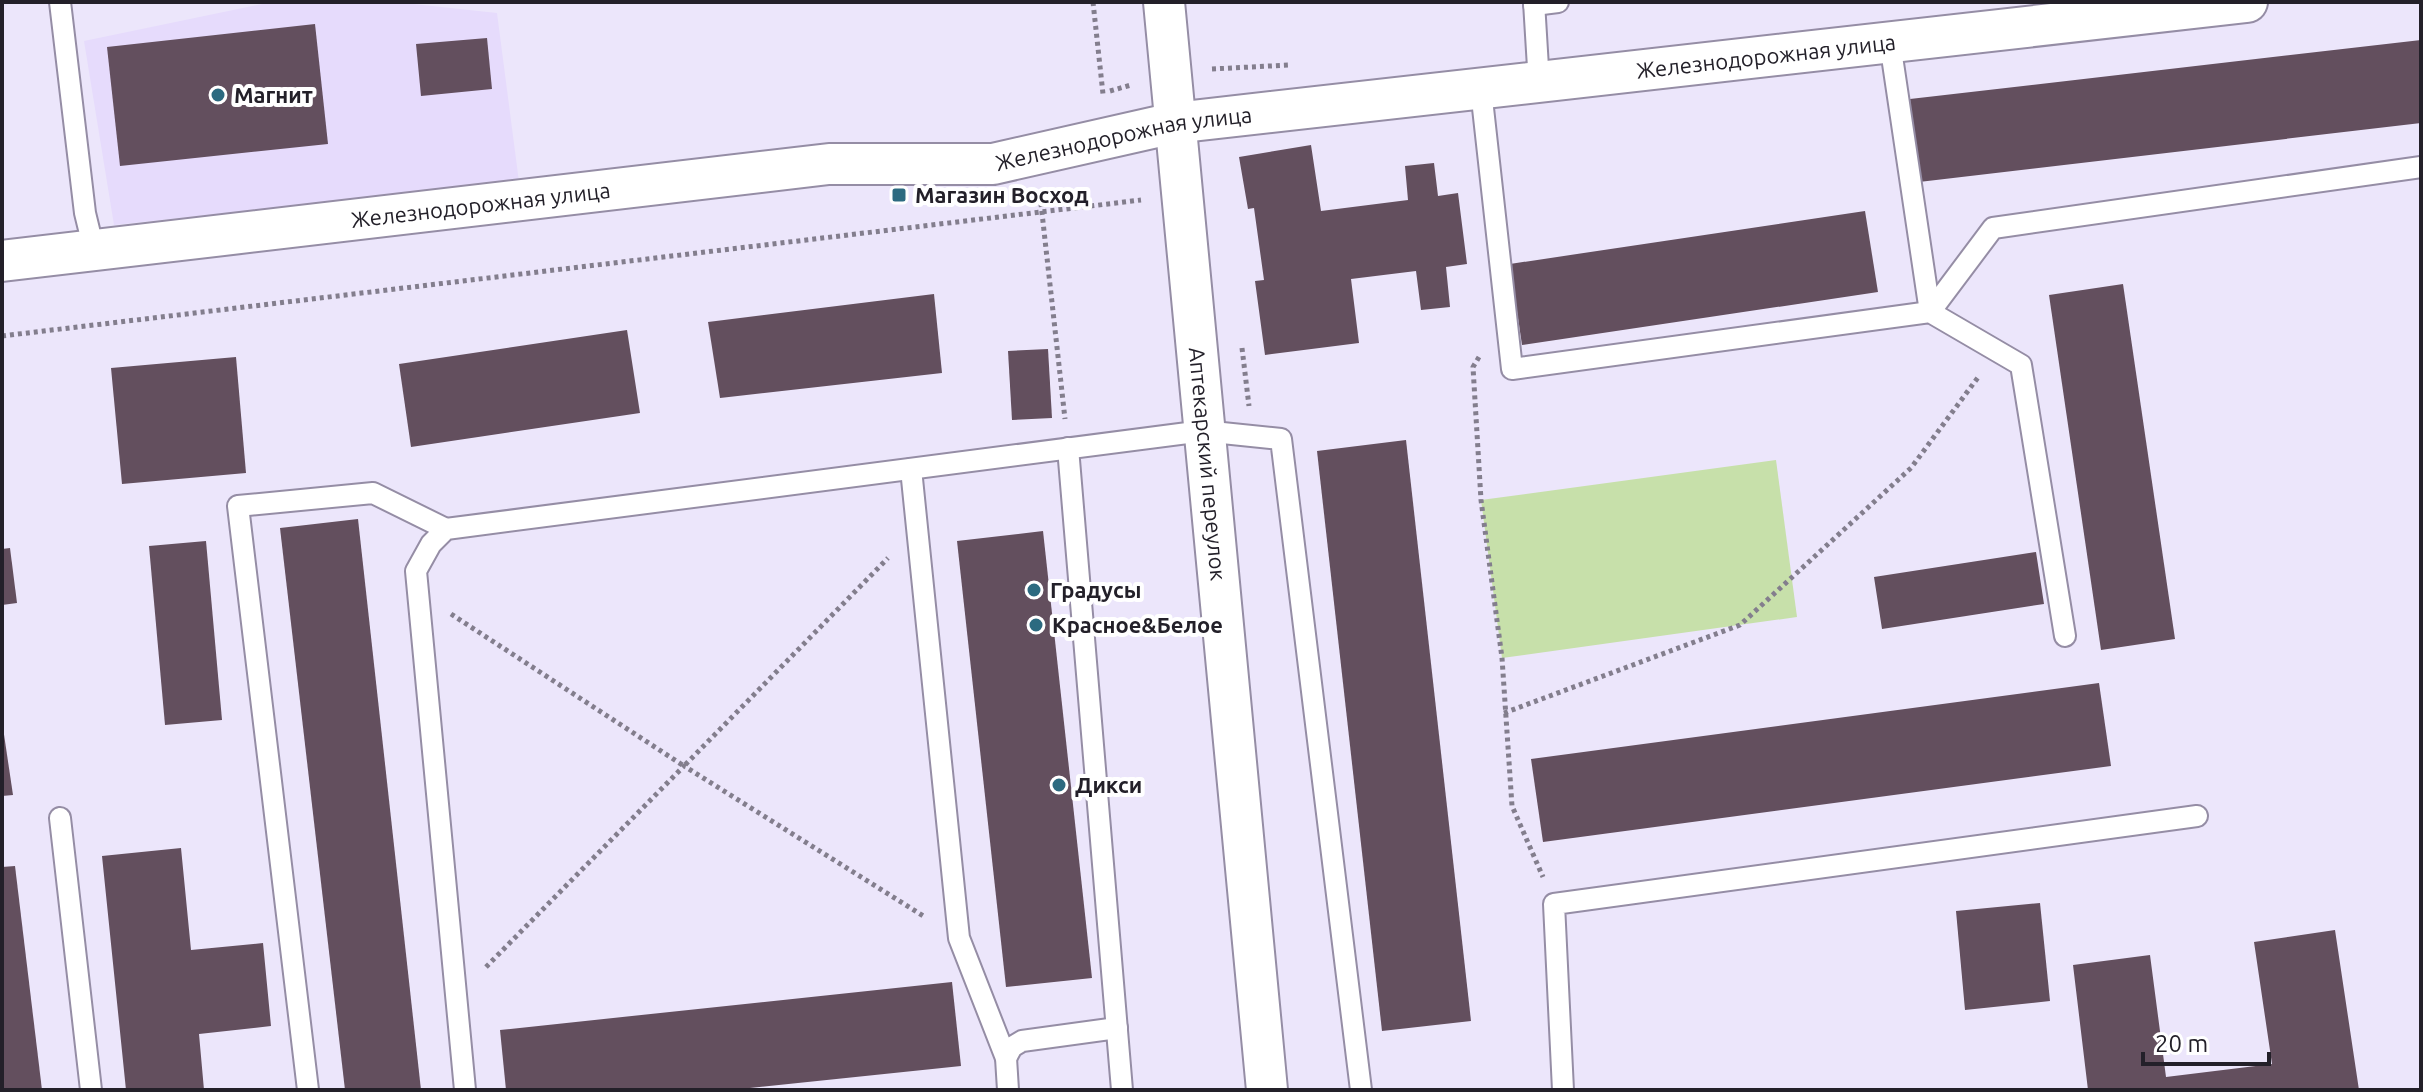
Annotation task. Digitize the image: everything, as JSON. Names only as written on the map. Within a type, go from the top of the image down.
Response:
[{"type":"street","name":"Аптекарский переулок","points":[[1164,2],[1267,1090]]},
{"type":"street","name":"Железнодорожная улица","points":[[2,261],[829,164],[993,164],[1174,123],[2247,2]]},
{"type":"lane","points":[[60,2],[85,213],[94,250]]},
{"type":"lane","points":[[1539,84],[1534,4],[1558,2]]},
{"type":"lane","points":[[1890,43],[1930,312]]},
{"type":"lane","points":[[1481,90],[1512,369],[1930,312],[2021,365],[2065,636]]},
{"type":"lane","points":[[1930,312],[1993,228],[2421,167]]},
{"type":"lane","points":[[308,1090],[238,506],[373,493],[446,529],[1203,431],[1281,439],[1361,1090]]},
{"type":"lane","points":[[1068,448],[1122,1090]]},
{"type":"lane","points":[[911,469],[959,938],[1006,1058],[1008,1090]]},
{"type":"lane","points":[[446,529],[431,544],[416,571],[465,1090]]},
{"type":"lane","points":[[1563,1090],[1554,904],[2197,816]]},
{"type":"lane","points":[[60,818],[91,1090]]},
{"type":"lane","points":[[1006,1058],[1012,1047],[1022,1041],[1117,1028]]},
{"type":"path","points":[[1093,2],[1103,94]]},
{"type":"path","points":[[2,336],[1042,210],[1181,196]]},
{"type":"path","points":[[1042,210],[1068,448]]},
{"type":"path","points":[[1505,311],[1473,367],[1481,500],[1502,658],[1512,806],[1554,904]]},
{"type":"path","points":[[1504,713],[1740,625],[1911,468],[1997,351]]},
{"type":"path","points":[[457,996],[917,527]]},
{"type":"path","points":[[418,593],[684,766],[959,938]]},
{"type":"shaded area","points":[[272,2],[395,2],[497,13],[519,182],[114,225],[84,41]]},
{"type":"green space","points":[[1776,460],[1797,617],[1502,658],[1481,500]]},
{"type":"building","name":"Магнит","points":[[315,24],[328,144],[120,166],[107,47]]},
{"type":"building","points":[[487,38],[492,89],[421,96],[416,44]]},
{"type":"building","points":[[2421,40],[2421,123],[1919,182],[1910,99]]},
{"type":"building","points":[[1311,145],[1321,211],[1408,200],[1405,166],[1434,163],[1438,196],[1458,193],[1467,264],[1446,267],[1450,307],[1421,310],[1416,271],[1351,279],[1359,343],[1265,355],[1255,281],[1264,280],[1254,208],[1248,209],[1239,157]]},
{"type":"building","points":[[1865,211],[1878,292],[1522,345],[1510,264]]},
{"type":"building","points":[[2123,284],[2175,639],[2101,650],[2049,295]]},
{"type":"building","points":[[934,294],[942,373],[720,398],[708,322]]},
{"type":"building","points":[[627,330],[640,413],[411,447],[399,364]]},
{"type":"building","points":[[1048,349],[1052,418],[1012,420],[1008,351]]},
{"type":"building","points":[[236,357],[246,473],[122,484],[111,368]]},
{"type":"building","points":[[1406,440],[1471,1021],[1382,1031],[1317,451]]},
{"type":"building","points":[[358,519],[421,1090],[345,1090],[280,528]]},
{"type":"building","points":[[1043,531],[1092,978],[1006,987],[957,541]]},
{"type":"building","points":[[206,541],[222,720],[165,725],[149,546]]},
{"type":"building","points":[[10,548],[17,603],[2,605],[2,549]]},
{"type":"building","points":[[2036,552],[2044,604],[1882,629],[1874,577]]},
{"type":"building","points":[[2099,683],[2111,766],[1543,842],[1531,759]]},
{"type":"building","points":[[2,721],[13,795],[2,796]]},
{"type":"building","points":[[181,848],[191,950],[263,943],[271,1026],[199,1034],[204,1090],[126,1090],[102,856]]},
{"type":"building","points":[[15,866],[42,1090],[2,1090],[2,867]]},
{"type":"building","points":[[2040,903],[2050,1001],[1965,1010],[1956,911]]},
{"type":"building","points":[[2335,930],[2359,1090],[2088,1090],[2073,965],[2150,955],[2166,1077],[2272,1064],[2254,942]]},
{"type":"building","points":[[952,982],[961,1066],[731,1090],[506,1090],[500,1030]]},
{"type":"place","name":"Магнит","points":[[218,95]]},
{"type":"place","name":"Магазин Восход","points":[[899,195]]},
{"type":"place","name":"Градусы","points":[[1034,590]]},
{"type":"place","name":"Красное&Белое","points":[[1036,625]]},
{"type":"place","name":"Дикси","points":[[1059,785]]}]
